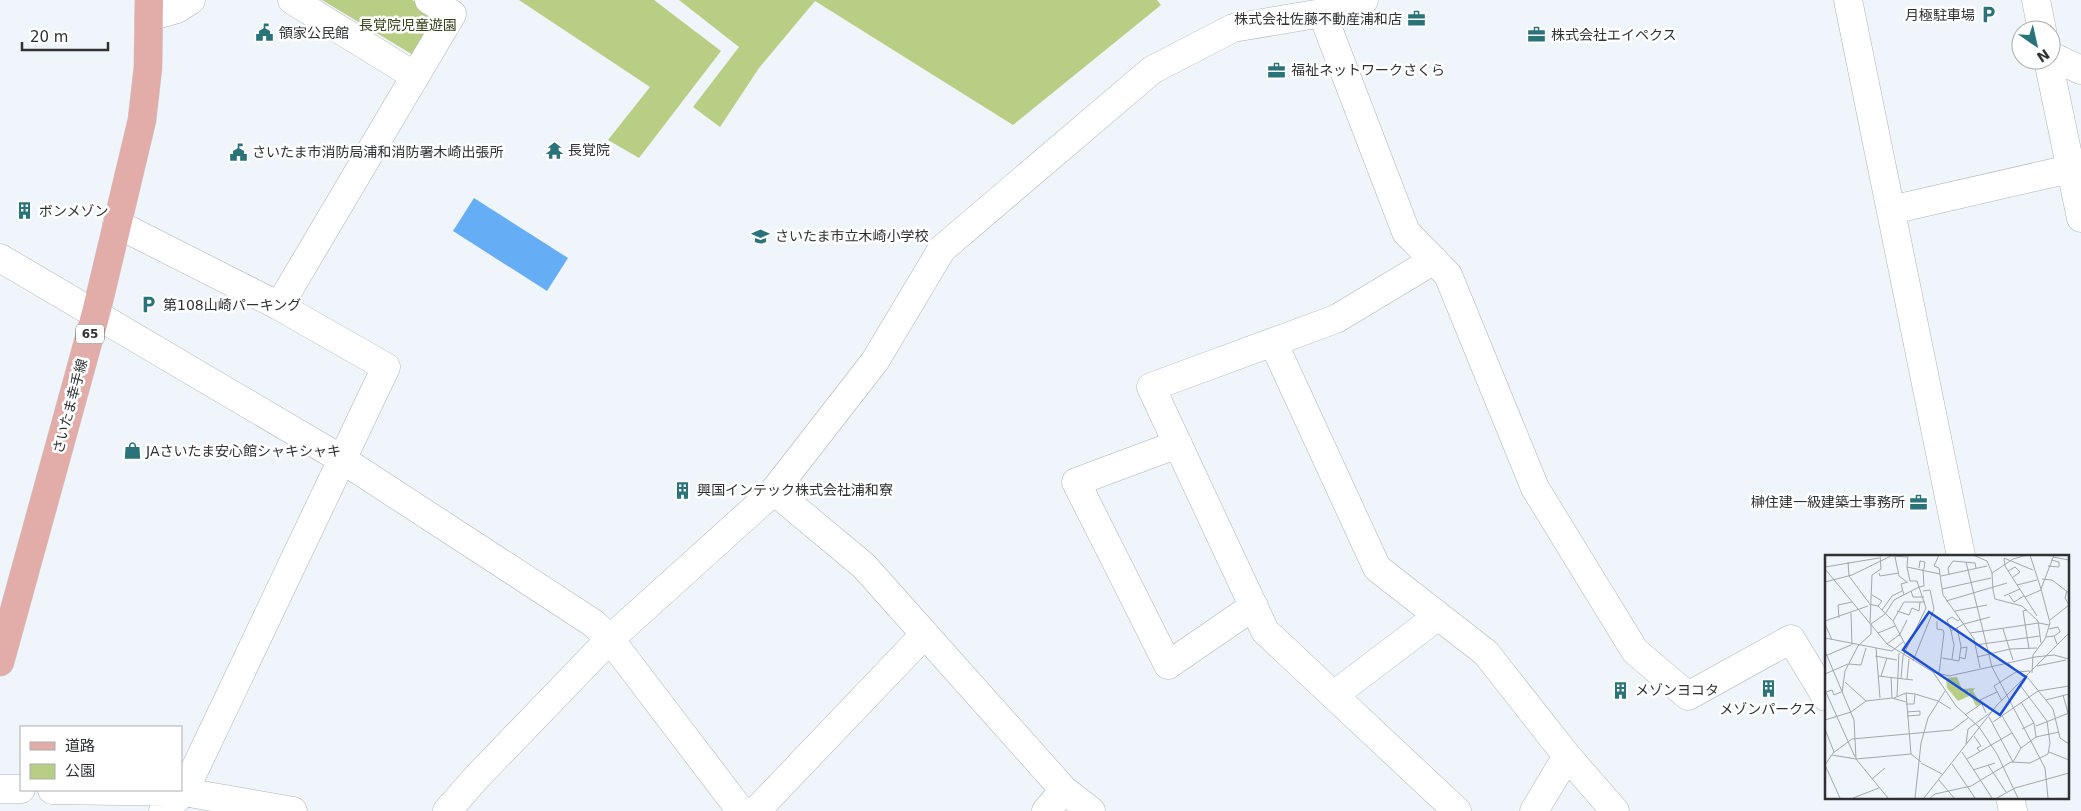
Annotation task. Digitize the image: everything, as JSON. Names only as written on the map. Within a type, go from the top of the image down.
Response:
[{"type":"main road","name":"さいたま幸手線","points":[[1,654],[96,313],[142,120],[148,67],[149,9]]},
{"type":"street","points":[[149,9],[177,10],[191,0]]},
{"type":"street","points":[[292,0],[415,76]]},
{"type":"street","points":[[279,306],[452,14],[429,0]]},
{"type":"street","points":[[447,811],[482,771],[610,639],[774,491],[875,361],[942,249],[1152,70],[1233,28],[1322,13],[1364,0]]},
{"type":"street","points":[[1848,0],[1961,555]]},
{"type":"street","points":[[2036,0],[2040,20]]},
{"type":"street","points":[[1322,13],[1406,232],[1448,275],[1535,488],[1635,651],[1688,696],[1791,640],[1825,695]]},
{"type":"street","points":[[2061,61],[2081,70]]},
{"type":"street","points":[[2050,70],[2081,218]]},
{"type":"street","points":[[1891,210],[2070,169]]},
{"type":"street","points":[[117,224],[279,306],[386,367],[184,792],[163,811]]},
{"type":"street","points":[[0,258],[343,460],[593,623],[610,639],[741,811]]},
{"type":"street","points":[[1434,260],[1336,319],[1151,387],[1265,631],[1457,811]]},
{"type":"street","points":[[1273,342],[1377,568],[1486,653],[1567,756],[1615,811]]},
{"type":"street","points":[[1178,444],[1076,482],[1168,665],[1254,606]]},
{"type":"street","points":[[774,491],[864,566],[1064,790],[1091,811]]},
{"type":"street","points":[[1334,695],[1438,616]]},
{"type":"street","points":[[756,811],[925,634]]},
{"type":"street","points":[[1534,811],[1567,756]]},
{"type":"street","points":[[0,789],[20,789]]},
{"type":"street","points":[[1046,811],[1064,790]]},
{"type":"street","points":[[118,791],[184,792],[293,811]]},
{"type":"street","points":[[2010,798],[2013,811]]},
{"type":"green space","name":"長覚院児童遊園","points":[[322,0],[412,0],[442,18],[418,58]]},
{"type":"green space","points":[[519,0],[654,0],[721,51],[639,158],[608,140],[650,87]]},
{"type":"green space","points":[[679,0],[1157,0],[1161,5],[1013,125],[815,1],[759,68],[720,127],[693,107],[739,47]]},
{"type":"water","points":[[474,198],[568,258],[547,291],[453,231]]},
{"type":"place","name":"月極駐車場","points":[[1989,15]]},
{"type":"place","name":"株式会社佐藤不動産浦和店","points":[[1416,19]]},
{"type":"place","name":"領家公民館","points":[[265,33]]},
{"type":"place","name":"株式会社エイペクス","points":[[1537,35]]},
{"type":"place","name":"福祉ネットワークさくら","points":[[1277,70]]},
{"type":"place","name":"長覚院","points":[[554,150]]},
{"type":"place","name":"さいたま市消防局浦和消防署木崎出張所","points":[[238,152]]},
{"type":"place","name":"ボンメゾン","points":[[25,211]]},
{"type":"place","name":"さいたま市立木崎小学校","points":[[761,236]]},
{"type":"place","name":"第108山崎パーキング","points":[[149,305]]},
{"type":"place","name":"JAさいたま安心館シャキシャキ","points":[[132,451]]},
{"type":"place","name":"興国インテック株式会社浦和寮","points":[[683,490]]},
{"type":"place","name":"榊住建一級建築士事務所","points":[[1919,502]]},
{"type":"place","name":"メゾンパークス","points":[[1768,689]]},
{"type":"place","name":"メゾンヨコタ","points":[[1621,690]]}]
